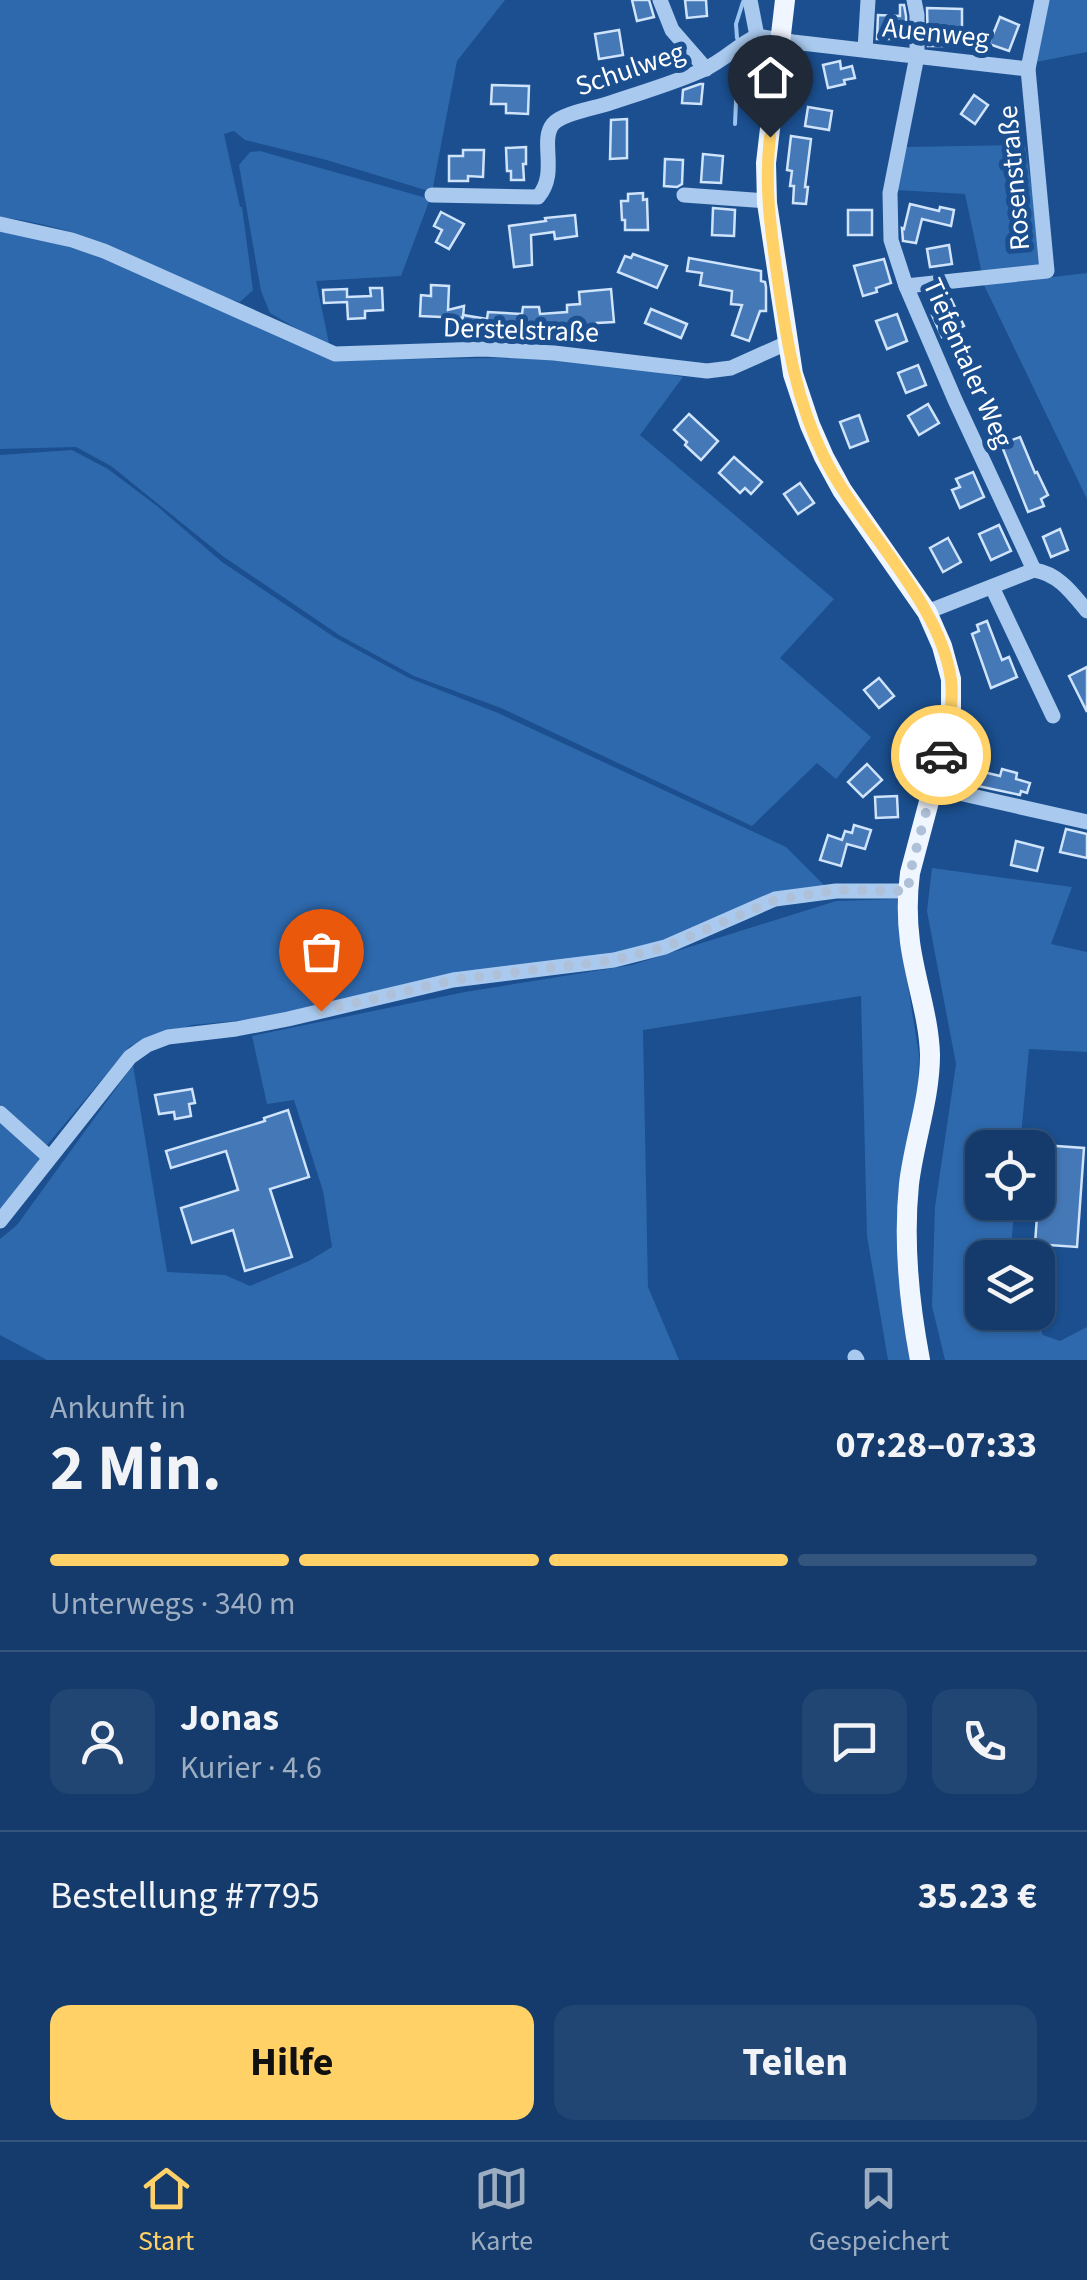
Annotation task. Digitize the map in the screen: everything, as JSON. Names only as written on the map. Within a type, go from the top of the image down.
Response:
[{"type":"main road","points":[[785,0],[766,162],[767,201],[787,343],[802,402],[824,456],[842,490],[927,612],[951,680],[947,734],[908,891],[910,941],[930,1049],[908,1215],[911,1315],[920,1360]]},
{"type":"street","points":[[660,0],[672,30],[706,69]]},
{"type":"street","points":[[750,0],[756,36],[779,39]]},
{"type":"street","points":[[866,50],[868,0]]},
{"type":"street","name":"Tiefentaler Weg","points":[[914,0],[917,56],[890,193],[891,240],[906,286],[955,400],[1034,570]]},
{"type":"street","name":"Rosenstraße","points":[[906,286],[1047,271],[1028,68],[1042,0]]},
{"type":"street","name":"Schulweg","points":[[432,195],[538,198],[549,180],[549,137],[554,123],[706,69],[756,36]]},
{"type":"street","name":"Auenweg","points":[[779,39],[1028,68]]},
{"type":"street","points":[[684,194],[767,201]]},
{"type":"street","name":"Derstelstraße","points":[[0,224],[104,251],[335,354],[500,350],[624,359],[706,371],[730,368],[787,343]]},
{"type":"street","points":[[927,612],[1034,570],[1067,586],[1087,611]]},
{"type":"street","points":[[992,586],[1053,716]]},
{"type":"street","points":[[932,787],[1087,822]]},
{"type":"street","points":[[0,1221],[130,1058],[147,1045],[177,1035],[288,1019],[453,980],[614,960],[665,947],[775,900],[836,890],[908,891]]},
{"type":"street","points":[[0,1113],[49,1157]]},
{"type":"shaded area","points":[[0,0],[505,0],[457,61],[432,192],[245,140],[234,131],[224,134],[242,207],[253,290],[240,302],[85,236],[0,217]]},
{"type":"shaded area","points":[[1047,0],[1087,0],[1087,52],[1031,63]]},
{"type":"shaded area","points":[[1025,145],[1041,266],[982,274],[965,194],[897,190],[905,147]]},
{"type":"shaded area","points":[[260,151],[430,199],[401,276],[316,281],[330,348],[270,313],[261,291],[239,165],[250,152]]},
{"type":"shaded area","points":[[0,231],[28,235],[102,257],[334,360],[577,361],[683,377],[640,435],[834,599],[780,658],[871,737],[836,779],[817,763],[752,826],[501,708],[414,676],[339,635],[224,557],[111,466],[76,447],[0,449]]},
{"type":"shaded area","points":[[1087,273],[1087,499],[984,285]]},
{"type":"shaded area","points":[[72,450],[108,469],[222,562],[334,637],[409,678],[498,713],[786,847],[827,888],[640,950],[288,1016],[192,1025],[130,1046],[47,1145],[0,1104],[0,455]]},
{"type":"shaded area","points":[[932,868],[1072,887],[1051,944],[1087,952],[1087,1052],[1029,1049],[1022,1130],[965,1130],[965,1220],[1013,1220],[1012,1240],[965,1240],[965,1330],[1041,1330],[1043,1335],[1060,1341],[1087,1327],[1087,1360],[945,1360],[932,1306],[935,1207],[956,1064],[927,911]]},
{"type":"shaded area","points":[[898,899],[919,1055],[918,1092],[901,1190],[903,1319],[913,1360],[888,1360],[867,1236],[861,996],[643,1030],[648,1287],[679,1360],[47,1360],[0,1335],[0,1239],[17,1225],[133,1065],[167,1272],[225,1275],[250,1286],[332,1247],[323,1191],[294,1100],[267,1104],[252,1036],[465,992],[632,965],[836,901]]},
{"type":"shaded area","points":[[0,1122],[41,1157],[0,1212]]},
{"type":"building","points":[[632,0],[649,0],[654,17],[637,21]]},
{"type":"building","points":[[685,0],[706,0],[707,16],[687,18]]},
{"type":"building","points":[[900,5],[904,5],[906,16],[906,39],[877,39],[878,15],[900,16]]},
{"type":"building","points":[[927,8],[962,9],[962,30],[957,30],[956,46],[928,46]]},
{"type":"building","points":[[1000,17],[1019,25],[1009,51],[989,44]]},
{"type":"building","points":[[619,30],[623,55],[599,59],[595,34]]},
{"type":"building","points":[[840,61],[841,69],[852,66],[855,78],[828,88],[823,65]]},
{"type":"building","points":[[700,84],[701,104],[682,103],[683,90]]},
{"type":"building","points":[[492,85],[529,86],[528,114],[506,113],[506,104],[491,104]]},
{"type":"building","points":[[974,95],[988,105],[975,124],[961,114]]},
{"type":"building","points":[[808,107],[832,111],[829,130],[805,126]]},
{"type":"building","points":[[627,119],[627,158],[610,159],[611,120]]},
{"type":"building","points":[[791,136],[811,139],[806,204],[793,203],[792,171],[787,170]]},
{"type":"building","points":[[526,147],[524,180],[511,180],[506,148]]},
{"type":"building","points":[[463,150],[484,150],[483,177],[449,181],[449,156],[463,156]]},
{"type":"building","points":[[703,154],[723,156],[721,183],[701,182]]},
{"type":"building","points":[[665,159],[683,160],[682,184],[677,187],[664,186]]},
{"type":"building","points":[[643,193],[643,200],[647,199],[648,230],[625,230],[621,201],[628,201],[628,194]]},
{"type":"building","points":[[910,204],[939,211],[940,207],[954,210],[951,226],[922,219],[916,243],[903,241],[902,228]]},
{"type":"building","points":[[713,208],[735,210],[734,236],[712,235]]},
{"type":"building","points":[[848,210],[872,210],[872,235],[848,235]]},
{"type":"building","points":[[441,212],[464,224],[449,249],[436,242],[442,230],[434,226]]},
{"type":"building","points":[[575,215],[577,236],[555,239],[554,232],[531,235],[532,265],[514,267],[509,226]]},
{"type":"building","points":[[949,245],[952,264],[930,267],[927,249]]},
{"type":"building","points":[[633,254],[667,266],[657,288],[618,272],[625,256],[631,258]]},
{"type":"building","points":[[689,258],[761,271],[766,311],[760,311],[749,341],[732,335],[742,305],[731,304],[732,291],[700,285],[702,273],[687,271]]},
{"type":"building","points":[[884,259],[891,283],[863,296],[854,266]]},
{"type":"building","points":[[431,285],[449,286],[448,310],[464,306],[463,318],[420,316],[421,295],[431,296]]},
{"type":"building","points":[[370,288],[382,288],[383,310],[365,311],[365,318],[348,319],[347,302],[324,303],[323,290],[347,289],[347,297],[371,296]]},
{"type":"building","points":[[611,289],[614,322],[597,323],[598,338],[583,339],[583,332],[542,335],[541,325],[522,323],[523,307],[539,307],[540,314],[567,312],[567,305],[580,304],[579,292]]},
{"type":"building","points":[[951,299],[964,326],[942,337],[932,315],[939,311],[936,306]]},
{"type":"building","points":[[651,309],[687,324],[681,338],[645,323]]},
{"type":"building","points":[[488,312],[522,314],[521,336],[460,334],[463,315],[487,319]]},
{"type":"building","points":[[897,314],[907,341],[887,349],[876,321]]},
{"type":"building","points":[[918,365],[926,385],[906,393],[898,373]]},
{"type":"building","points":[[928,404],[939,423],[919,435],[908,416]]},
{"type":"building","points":[[689,414],[718,441],[701,460],[674,430]]},
{"type":"building","points":[[859,415],[868,441],[850,448],[840,422]]},
{"type":"building","points":[[1020,437],[1048,495],[1041,499],[1044,506],[1028,512],[1001,444]]},
{"type":"building","points":[[734,457],[762,482],[751,494],[745,488],[740,493],[719,473]]},
{"type":"building","points":[[973,472],[984,497],[960,508],[952,490],[960,487],[956,479]]},
{"type":"building","points":[[800,483],[814,503],[798,514],[784,494]]},
{"type":"building","points":[[999,525],[1011,551],[991,560],[979,534]]},
{"type":"building","points":[[1060,529],[1068,550],[1051,557],[1043,537]]},
{"type":"building","points":[[948,538],[961,562],[943,572],[930,548]]},
{"type":"building","points":[[987,621],[1002,660],[1009,657],[1017,677],[991,688],[972,634],[979,631],[977,625]]},
{"type":"building","points":[[1087,667],[1087,712],[1069,676]]},
{"type":"building","points":[[879,678],[894,696],[879,708],[864,690]]},
{"type":"building","points":[[965,759],[977,762],[975,770],[1000,776],[1002,769],[1017,773],[1016,779],[1030,783],[1027,793],[1021,791],[1020,795],[959,782]]},
{"type":"building","points":[[867,764],[882,780],[863,797],[848,782]]},
{"type":"building","points":[[897,796],[898,817],[876,818],[875,797]]},
{"type":"building","points":[[854,825],[871,830],[865,849],[847,844],[841,866],[820,860],[828,835],[842,840],[845,831],[852,833]]},
{"type":"building","points":[[1066,829],[1087,834],[1087,858],[1060,852]]},
{"type":"building","points":[[1016,841],[1043,848],[1037,871],[1011,865]]},
{"type":"building","points":[[192,1089],[195,1103],[189,1104],[191,1116],[175,1119],[174,1112],[159,1114],[155,1095]]},
{"type":"building","points":[[288,1110],[309,1177],[270,1189],[292,1257],[245,1271],[233,1230],[192,1243],[181,1208],[238,1190],[226,1151],[171,1168],[166,1151],[265,1121],[264,1118]]},
{"type":"building","points":[[1055,1146],[1084,1148],[1077,1247],[1055,1245],[1055,1240],[1035,1240],[1037,1220],[1055,1220]]},
{"type":"waterway","points":[[737,38],[736,24],[743,2]]},
{"type":"waterway","points":[[735,124],[738,57]]},
{"type":"way so far","points":[[321,1011],[453,980],[614,960],[665,947],[775,900],[836,890],[908,891],[941,755]]},
{"type":"route","points":[[770,137],[767,202],[793,374],[810,425],[842,490],[927,612],[942,646],[951,680],[951,707],[941,755]]}]
